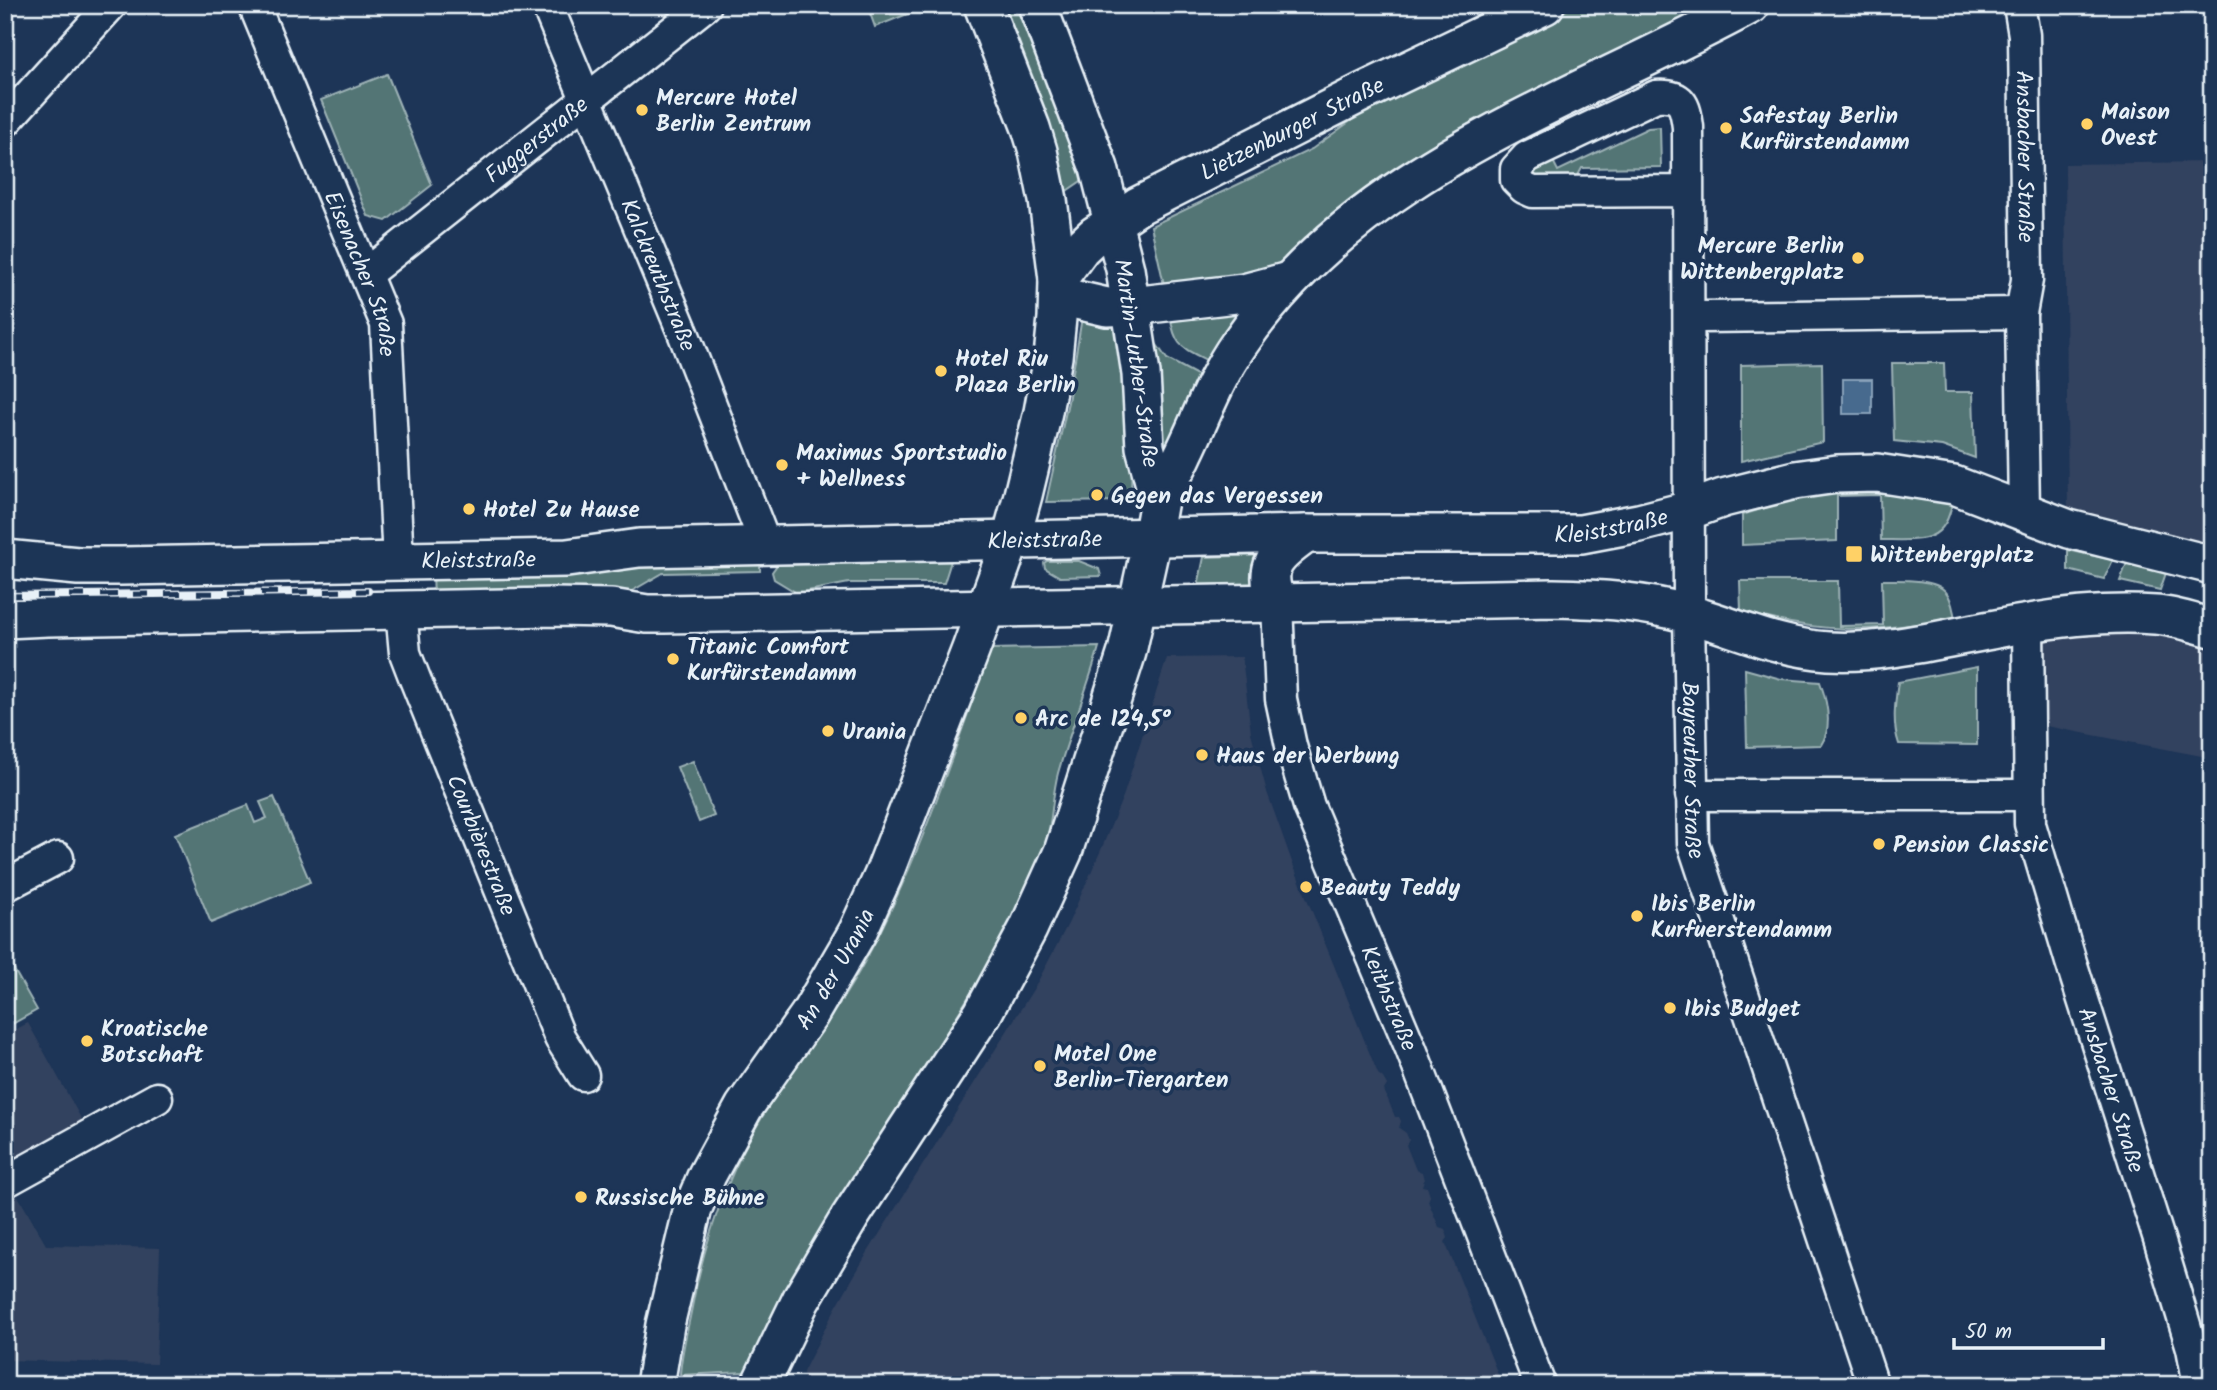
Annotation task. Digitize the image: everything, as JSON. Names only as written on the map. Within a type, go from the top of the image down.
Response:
[{"type":"main road","points":[[983,5],[1038,151],[1048,200],[1058,288],[1054,344],[1043,412],[1010,542]]},
{"type":"main road","name":"Martin-Luther-Straße","points":[[1037,5],[1091,146],[1114,221],[1132,306],[1141,374],[1145,447],[1159,500],[1137,606]]},
{"type":"main road","name":"Lietzenburger Straße","points":[[1058,288],[1081,248],[1114,221],[1148,201],[1361,93],[1545,5]]},
{"type":"main road","points":[[1159,500],[1185,452],[1223,369],[1254,323],[1290,281],[1344,230],[1380,201],[1430,167],[1514,121],[1750,5]]},
{"type":"main road","points":[[1058,288],[1107,307],[1244,293],[1290,281]]},
{"type":"main road","points":[[1690,510],[1723,498],[1796,480],[1837,474],[1877,473],[1954,485],[2069,528],[2212,565]]},
{"type":"main road","name":"Kleiststraße","points":[[5,559],[78,566],[398,561],[567,558],[639,548],[1306,534],[1581,534],[1630,526],[1690,510]]},
{"type":"main road","points":[[1277,603],[1270,581],[1275,561],[1279,554],[1306,534]]},
{"type":"main road","name":"An der Urania","points":[[655,1385],[663,1335],[693,1208],[707,1175],[744,1107],[809,1015],[858,931],[912,804],[1010,542]]},
{"type":"main road","name":"Kleiststraße","points":[[398,561],[401,610]]},
{"type":"main road","points":[[5,619],[586,607],[665,614],[1611,599],[1645,603],[1689,614],[1764,639],[1825,650],[1853,651],[1923,643],[2028,624],[2097,616],[2154,615],[2212,628]]},
{"type":"main road","points":[[760,1385],[802,1300],[843,1229],[983,1013],[1028,929],[1063,852],[1127,652],[1137,606]]},
{"type":"street","points":[[5,122],[111,5]]},
{"type":"street","name":"Eisenacher Straße","points":[[254,5],[386,324],[398,561]]},
{"type":"street","name":"Kalckreuthstraße","points":[[547,5],[684,335],[766,546]]},
{"type":"street","name":"Fuggerstraße","points":[[366,274],[706,5]]},
{"type":"street","name":"Ansbacher Straße","points":[[2019,5],[2024,35],[2027,280],[2021,313]]},
{"type":"street","name":"Ansbacher Straße","points":[[2024,35],[2031,5]]},
{"type":"street","name":"Bayreuther Straße","points":[[1687,191],[1533,192],[1516,180],[1516,169],[1527,157],[1657,96],[1668,95],[1683,113],[1687,191],[1693,844],[1873,1385]]},
{"type":"street","points":[[1702,317],[2021,313],[2022,511]]},
{"type":"street","name":"Keithstraße","points":[[1277,603],[1281,699],[1291,746],[1309,806],[1411,1049],[1540,1385]]},
{"type":"street","name":"Courbièrestraße","points":[[401,610],[405,653],[415,679],[560,1038],[583,1075]]},
{"type":"street","points":[[1692,795],[2028,795],[2028,624]]},
{"type":"street","name":"Ansbacher Straße","points":[[2028,795],[2030,824],[2159,1238],[2192,1348],[2199,1385]]},
{"type":"street","points":[[5,887],[58,858]]},
{"type":"street","points":[[5,1182],[157,1098]]},
{"type":"shaded area","points":[[2212,162],[2212,552],[2068,517],[2065,164]]},
{"type":"shaded area","points":[[1843,379],[1872,379],[1872,414],[1843,414]]},
{"type":"shaded area","points":[[2057,636],[2160,636],[2212,646],[2212,758],[2036,724],[2035,640]]},
{"type":"shaded area","points":[[1242,657],[1251,733],[1267,792],[1292,862],[1378,1074],[1387,1085],[1384,1090],[1395,1117],[1399,1117],[1401,1121],[1399,1128],[1406,1133],[1409,1140],[1406,1145],[1416,1170],[1422,1172],[1422,1186],[1427,1187],[1430,1196],[1428,1201],[1439,1227],[1445,1229],[1448,1238],[1445,1242],[1499,1377],[1494,1385],[918,1385],[808,1382],[803,1372],[835,1309],[1036,985],[1069,922],[1124,794],[1167,658]]},
{"type":"shaded area","points":[[28,1023],[83,1122],[5,1165],[5,1035]]},
{"type":"shaded area","points":[[18,1196],[46,1245],[160,1248],[156,1364],[5,1360],[5,1203]]},
{"type":"green space","points":[[867,5],[930,5],[875,27]]},
{"type":"green space","points":[[1002,5],[1018,5],[1084,179],[1065,192],[1047,120]]},
{"type":"green space","points":[[1577,5],[1696,5],[1696,16],[1475,123],[1405,164],[1279,265],[1266,272],[1165,289],[1151,226],[1312,149],[1374,104]]},
{"type":"green space","points":[[387,74],[432,185],[386,221],[368,216],[321,100]]},
{"type":"green space","points":[[1660,127],[1661,167],[1582,168],[1575,181],[1537,179],[1533,169],[1551,157],[1558,171],[1648,128]]},
{"type":"green space","points":[[1243,311],[1210,362],[1181,345],[1174,334],[1170,315]]},
{"type":"green space","points":[[1082,317],[1118,320],[1132,448],[1131,501],[1046,502],[1068,402]]},
{"type":"green space","points":[[1155,342],[1167,359],[1201,377],[1168,450],[1163,451],[1152,343]]},
{"type":"green space","points":[[1822,363],[1823,442],[1741,461],[1741,365]]},
{"type":"green space","points":[[1892,363],[1944,363],[1945,392],[1973,392],[1975,458],[1942,446],[1894,441]]},
{"type":"green space","points":[[1832,491],[1882,491],[1952,502],[1944,526],[1928,537],[1881,540],[1880,495],[1837,496],[1837,541],[1742,545],[1742,515],[1800,497]]},
{"type":"green space","points":[[2068,550],[2113,560],[2104,579],[2068,570]]},
{"type":"green space","points":[[1266,555],[1261,585],[1198,586],[1204,557]]},
{"type":"green space","points":[[951,561],[944,583],[849,583],[797,593],[774,579],[772,572],[777,565]]},
{"type":"green space","points":[[1079,561],[1099,569],[1101,576],[1060,577],[1045,568],[1044,563]]},
{"type":"green space","points":[[2127,563],[2166,573],[2160,590],[2120,581]]},
{"type":"green space","points":[[760,565],[760,571],[663,573],[625,595],[434,599],[433,571]]},
{"type":"green space","points":[[1882,580],[1916,581],[1941,587],[1950,598],[1955,618],[1899,626],[1847,629],[1796,624],[1741,611],[1740,581],[1838,581],[1839,626],[1883,625]]},
{"type":"green space","points":[[1099,647],[1058,773],[1049,832],[1043,851],[982,975],[828,1217],[746,1372],[680,1375],[695,1290],[717,1212],[727,1187],[764,1114],[855,979],[885,922],[919,845],[991,649]]},
{"type":"green space","points":[[1977,667],[1977,745],[1899,744],[1895,721],[1898,682]]},
{"type":"green space","points":[[1745,669],[1781,679],[1820,682],[1827,706],[1828,722],[1821,745],[1747,747]]},
{"type":"green space","points":[[693,761],[714,816],[699,822],[677,767]]},
{"type":"green space","points":[[274,797],[310,882],[211,923],[175,834],[248,805],[255,823],[267,818],[260,802]]},
{"type":"green space","points":[[5,954],[37,1010],[5,1028]]},
{"type":"railway","points":[[5,596],[368,591]]},
{"type":"place","name":"Mercure Hotel Berlin Zentrum","points":[[642,110]]},
{"type":"place","name":"Maison Ovest","points":[[2087,124]]},
{"type":"place","name":"Safestay Berlin Kurfürstendamm","points":[[1726,128]]},
{"type":"place","name":"Mercure Berlin Wittenbergplatz","points":[[1858,258]]},
{"type":"place","name":"Hotel Riu Plaza Berlin","points":[[941,371]]},
{"type":"place","name":"Maximus Sportstudio + Wellness","points":[[782,465]]},
{"type":"place","name":"Gegen das Vergessen","points":[[1097,495]]},
{"type":"place","name":"Hotel Zu Hause","points":[[469,509]]},
{"type":"place","name":"Wittenbergplatz","points":[[1854,554]]},
{"type":"place","name":"Titanic Comfort Kurfürstendamm","points":[[673,659]]},
{"type":"place","name":"Arc de 124,5°","points":[[1021,718]]},
{"type":"place","name":"Urania","points":[[828,731]]},
{"type":"place","name":"Haus der Werbung","points":[[1202,755]]},
{"type":"place","name":"Pension Classic","points":[[1879,844]]},
{"type":"place","name":"Beauty Teddy","points":[[1306,887]]},
{"type":"place","name":"Ibis Berlin Kurfuerstendamm","points":[[1637,916]]},
{"type":"place","name":"Ibis Budget","points":[[1670,1008]]},
{"type":"place","name":"Kroatische Botschaft","points":[[87,1041]]},
{"type":"place","name":"Motel One Berlin-Tiergarten","points":[[1040,1066]]},
{"type":"place","name":"Russische Bühne","points":[[581,1197]]}]
